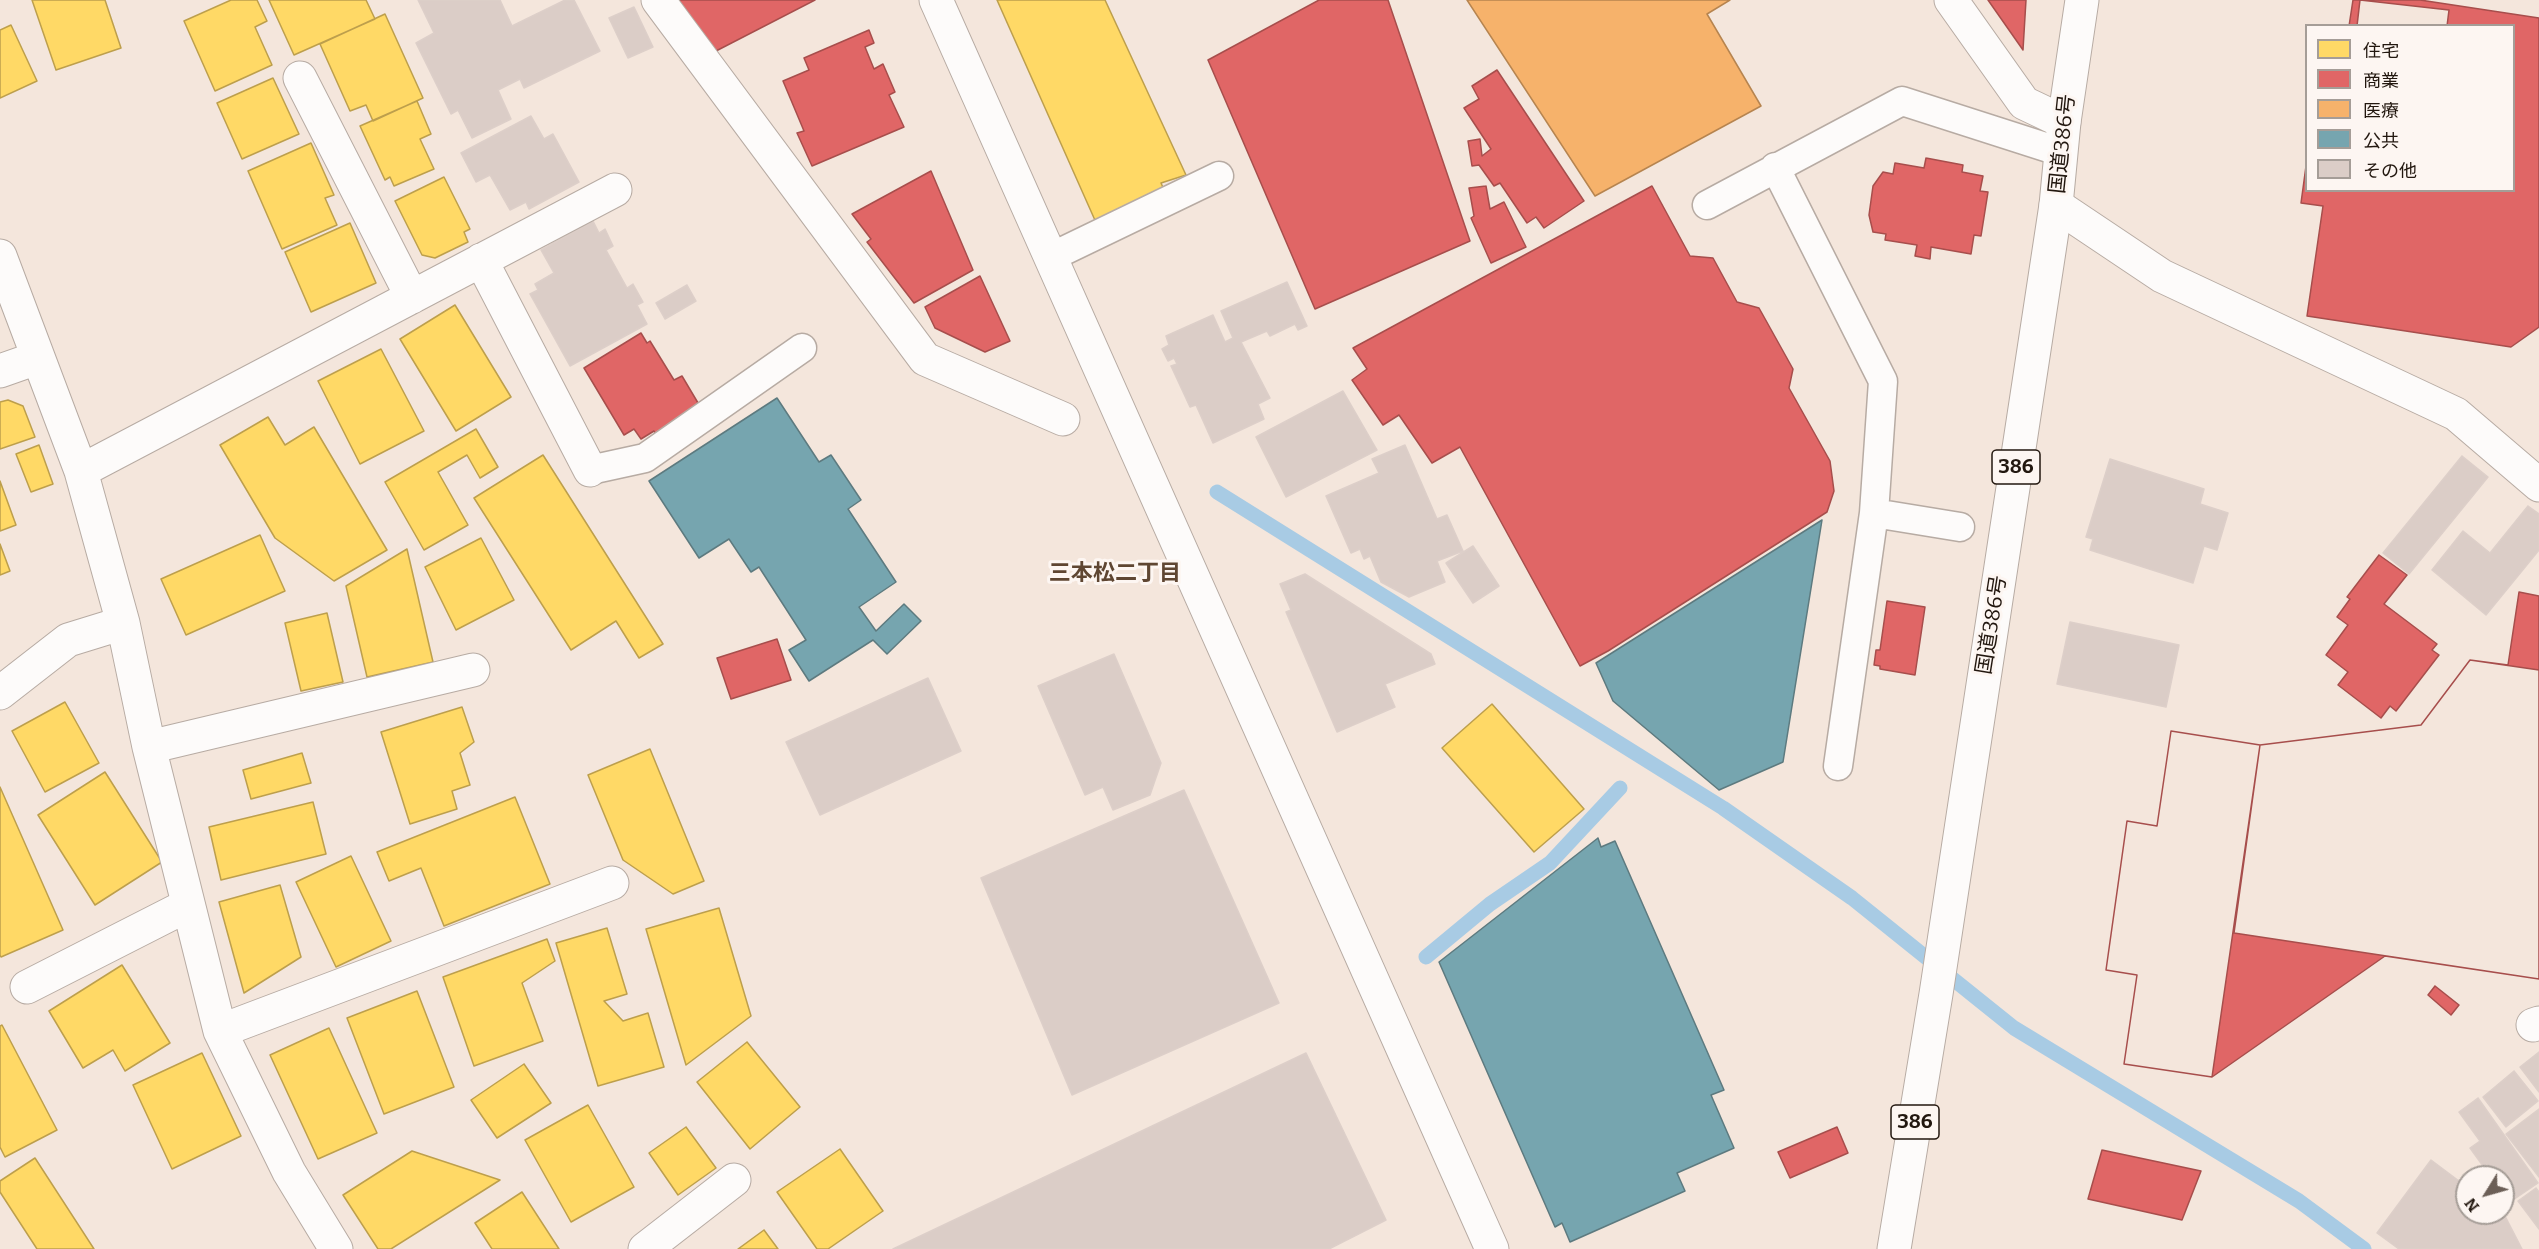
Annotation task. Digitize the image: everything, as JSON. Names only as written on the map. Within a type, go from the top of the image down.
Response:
[{"type":"main road","points":[[658,0],[925,359],[1063,419]]},
{"type":"main road","points":[[936,0],[1492,1249]]},
{"type":"main road","points":[[1951,0],[2024,103],[2063,137]]},
{"type":"main road","name":"国道386号","points":[[1894,1249],[1936,994],[2056,205],[2082,0]]},
{"type":"main road","points":[[300,78],[412,297]]},
{"type":"main road","points":[[81,471],[615,190]]},
{"type":"main road","points":[[2056,205],[2162,276],[2456,414],[2539,485]]},
{"type":"main road","points":[[0,256],[81,471],[123,623],[149,747],[220,1031],[289,1172],[336,1249]]},
{"type":"main road","points":[[481,260],[591,470]]},
{"type":"main road","points":[[0,371],[37,358]]},
{"type":"main road","points":[[0,693],[68,639],[123,623]]},
{"type":"main road","points":[[149,747],[473,670]]},
{"type":"main road","points":[[220,1031],[612,883]]},
{"type":"main road","points":[[27,987],[188,904]]},
{"type":"main road","points":[[645,1249],[734,1180]]},
{"type":"lane","points":[[1707,205],[1902,100],[2063,137]]},
{"type":"lane","points":[[1775,167],[1883,381],[1874,513],[1838,766]]},
{"type":"lane","points":[[1051,257],[1219,176]]},
{"type":"lane","points":[[591,470],[645,458],[802,348]]},
{"type":"lane","points":[[1874,513],[1960,527]]},
{"type":"building: 住宅","points":[[32,0],[105,0],[121,48],[56,70]]},
{"type":"building: 住宅","points":[[231,0],[257,0],[267,21],[255,27],[272,65],[215,91],[184,21]]},
{"type":"building: 住宅","points":[[269,0],[366,0],[375,19],[294,55]]},
{"type":"building: 住宅","points":[[997,0],[1105,0],[1186,175],[1161,183],[1172,208],[1098,227]]},
{"type":"building: 住宅","points":[[385,14],[423,98],[373,121],[366,105],[350,111],[320,44]]},
{"type":"building: 住宅","points":[[11,25],[37,81],[0,98],[0,30]]},
{"type":"building: 住宅","points":[[273,78],[299,134],[242,159],[217,103]]},
{"type":"building: 住宅","points":[[417,101],[431,134],[420,139],[434,169],[394,186],[390,177],[385,180],[360,126]]},
{"type":"building: 住宅","points":[[311,143],[334,195],[325,198],[337,225],[282,249],[248,171]]},
{"type":"building: 住宅","points":[[444,177],[470,229],[464,232],[468,242],[435,258],[422,255],[395,201]]},
{"type":"building: 住宅","points":[[350,223],[376,283],[311,312],[285,252]]},
{"type":"building: 住宅","points":[[455,305],[511,397],[456,431],[400,339]]},
{"type":"building: 住宅","points":[[381,349],[424,431],[360,464],[318,381]]},
{"type":"building: 住宅","points":[[8,400],[23,406],[35,437],[0,449],[0,402]]},
{"type":"building: 住宅","points":[[268,417],[285,445],[314,427],[387,550],[334,581],[275,538],[220,445]]},
{"type":"building: 住宅","points":[[476,429],[498,467],[480,478],[467,455],[438,472],[468,525],[424,550],[385,482]]},
{"type":"building: 住宅","points":[[39,445],[53,484],[31,492],[16,454]]},
{"type":"building: 住宅","points":[[543,455],[663,644],[639,658],[616,621],[571,650],[474,498]]},
{"type":"building: 住宅","points":[[0,481],[16,525],[0,531]]},
{"type":"building: 住宅","points":[[260,535],[285,591],[186,635],[161,579]]},
{"type":"building: 住宅","points":[[481,538],[514,600],[456,630],[425,567]]},
{"type":"building: 住宅","points":[[0,544],[10,571],[0,575]]},
{"type":"building: 住宅","points":[[407,549],[433,662],[367,677],[346,586]]},
{"type":"building: 住宅","points":[[327,613],[343,682],[301,691],[285,623]]},
{"type":"building: 住宅","points":[[65,702],[99,763],[45,792],[12,731]]},
{"type":"building: 住宅","points":[[1492,704],[1584,809],[1534,852],[1442,748]]},
{"type":"building: 住宅","points":[[462,707],[474,742],[460,753],[470,785],[452,791],[457,809],[410,824],[381,732]]},
{"type":"building: 住宅","points":[[650,749],[704,881],[673,894],[623,860],[588,775]]},
{"type":"building: 住宅","points":[[302,753],[311,783],[251,799],[243,770]]},
{"type":"building: 住宅","points":[[105,772],[162,862],[95,905],[38,815]]},
{"type":"building: 住宅","points":[[0,787],[63,930],[1,957],[0,955]]},
{"type":"building: 住宅","points":[[515,797],[550,884],[444,926],[421,868],[389,881],[377,852]]},
{"type":"building: 住宅","points":[[313,802],[326,854],[221,880],[209,827]]},
{"type":"building: 住宅","points":[[351,856],[391,941],[336,967],[296,882]]},
{"type":"building: 住宅","points":[[280,885],[301,957],[244,993],[219,902]]},
{"type":"building: 住宅","points":[[719,908],[751,1016],[686,1065],[646,929]]},
{"type":"building: 住宅","points":[[607,928],[627,994],[604,1001],[623,1021],[648,1013],[664,1067],[598,1086],[556,943]]},
{"type":"building: 住宅","points":[[547,939],[555,961],[522,983],[543,1041],[474,1066],[443,977]]},
{"type":"building: 住宅","points":[[122,965],[170,1043],[125,1071],[113,1050],[83,1068],[49,1011]]},
{"type":"building: 住宅","points":[[417,991],[454,1087],[384,1114],[347,1018]]},
{"type":"building: 住宅","points":[[2,1025],[57,1130],[5,1157],[0,1147],[0,1026]]},
{"type":"building: 住宅","points":[[329,1028],[377,1133],[318,1159],[270,1055]]},
{"type":"building: 住宅","points":[[747,1042],[800,1107],[750,1149],[697,1082]]},
{"type":"building: 住宅","points":[[202,1053],[241,1136],[172,1169],[133,1085]]},
{"type":"building: 住宅","points":[[524,1064],[551,1103],[497,1138],[471,1100]]},
{"type":"building: 住宅","points":[[588,1105],[634,1187],[571,1222],[525,1140]]},
{"type":"building: 住宅","points":[[686,1127],[716,1168],[678,1195],[649,1153]]},
{"type":"building: 住宅","points":[[840,1149],[883,1211],[828,1249],[817,1249],[777,1192]]},
{"type":"building: 住宅","points":[[412,1151],[500,1180],[391,1249],[378,1249],[343,1195]]},
{"type":"building: 住宅","points":[[35,1158],[94,1249],[37,1249],[0,1192],[0,1181]]},
{"type":"building: 住宅","points":[[522,1192],[559,1249],[492,1249],[475,1223]]},
{"type":"building: 住宅","points":[[764,1230],[778,1249],[738,1249]]},
{"type":"building: 商業","points":[[674,0],[815,0],[716,51]]},
{"type":"building: 商業","points":[[1319,0],[1388,0],[1470,241],[1315,309],[1208,60]]},
{"type":"building: 商業","points":[[1988,0],[2026,0],[2023,50]]},
{"type":"building: 商業","points":[[2353,0],[2420,0],[2539,18],[2539,327],[2511,347],[2307,316],[2323,206],[2301,203],[2305,173],[2305,192],[2515,192],[2515,24],[2349,24]]},
{"type":"building: 商業","points":[[2360,0],[2449,10],[2447,24],[2357,24]]},
{"type":"building: 商業","points":[[869,30],[874,43],[865,47],[874,69],[883,64],[895,92],[889,95],[904,127],[812,166],[797,133],[804,131],[783,81],[809,70],[804,58]]},
{"type":"building: 商業","points":[[1497,70],[1584,201],[1544,228],[1536,217],[1527,223],[1500,183],[1494,186],[1479,165],[1472,166],[1468,141],[1480,139],[1482,156],[1491,149],[1464,108],[1479,99],[1472,86]]},
{"type":"building: 商業","points":[[1926,158],[1963,165],[1962,172],[1983,176],[1980,191],[1988,192],[1981,236],[1974,235],[1971,254],[1931,247],[1930,259],[1915,256],[1917,245],[1885,240],[1886,234],[1873,232],[1869,215],[1873,186],[1883,172],[1893,174],[1895,163],[1924,168]]},
{"type":"building: 商業","points":[[931,171],[973,270],[914,303],[867,242],[871,239],[852,214]]},
{"type":"building: 商業","points":[[1486,186],[1490,209],[1504,202],[1526,247],[1491,263],[1471,218],[1474,216],[1469,188]]},
{"type":"building: 商業","points":[[1652,186],[1690,256],[1713,258],[1737,302],[1759,308],[1793,369],[1789,388],[1830,461],[1834,491],[1827,512],[1608,651],[1580,666],[1460,447],[1432,463],[1399,415],[1383,425],[1352,380],[1367,369],[1353,348]]},
{"type":"building: 商業","points":[[980,276],[1010,341],[985,352],[935,328],[925,307]]},
{"type":"building: 商業","points":[[641,333],[647,343],[650,341],[674,380],[682,376],[704,413],[659,440],[654,431],[641,439],[634,429],[624,435],[584,368]]},
{"type":"building: 商業","points":[[2379,555],[2407,575],[2384,604],[2437,644],[2432,650],[2439,655],[2396,711],[2390,706],[2381,718],[2338,685],[2348,672],[2326,655],[2348,625],[2337,617],[2350,599],[2347,597]]},
{"type":"building: 商業","points":[[2519,592],[2539,596],[2539,979],[2385,956],[2212,1077],[2124,1064],[2137,975],[2106,970],[2127,821],[2157,826],[2171,731],[2260,745],[2421,725],[2470,660],[2508,665]]},
{"type":"building: 商業","points":[[1887,601],[1925,607],[1915,675],[1880,669],[1880,666],[1874,665],[1876,650],[1880,650]]},
{"type":"building: 商業","points":[[777,639],[791,680],[731,699],[717,658]]},
{"type":"building: 商業","points":[[2470,660],[2539,670],[2539,979],[2234,933],[2260,745],[2421,725]]},
{"type":"building: 商業","points":[[2171,731],[2260,745],[2212,1077],[2124,1064],[2137,975],[2106,970],[2127,821],[2157,826]]},
{"type":"building: 商業","points":[[2435,986],[2459,1005],[2451,1015],[2428,995]]},
{"type":"building: 商業","points":[[1837,1127],[1848,1153],[1790,1178],[1778,1152]]},
{"type":"building: 商業","points":[[2102,1150],[2201,1171],[2182,1220],[2088,1199]]},
{"type":"building: 医療","points":[[1467,0],[1730,0],[1707,14],[1761,106],[1595,196]]},
{"type":"building: 公共","points":[[777,398],[819,462],[831,455],[861,500],[848,509],[896,582],[859,607],[876,631],[904,604],[921,621],[887,654],[873,640],[809,681],[789,650],[806,640],[759,567],[751,572],[729,539],[699,558],[649,481]]},
{"type":"building: 公共","points":[[1822,520],[1783,762],[1719,790],[1613,701],[1596,663]]},
{"type":"building: 公共","points":[[1598,838],[1601,847],[1615,841],[1724,1090],[1711,1095],[1734,1148],[1677,1173],[1685,1191],[1570,1242],[1562,1223],[1555,1227],[1439,962]]},
{"type":"building: その他","points":[[418,0],[500,0],[512,26],[565,0],[574,0],[600,51],[524,88],[520,79],[498,90],[511,119],[472,138],[458,110],[451,114],[416,43],[434,33]]},
{"type":"building: その他","points":[[634,7],[653,47],[628,58],[609,18]]},
{"type":"building: その他","points":[[531,116],[544,139],[553,134],[579,182],[529,209],[526,202],[510,210],[490,175],[476,182],[461,153]]},
{"type":"building: その他","points":[[593,221],[599,233],[605,229],[613,246],[606,250],[627,288],[633,284],[643,302],[637,305],[647,324],[570,366],[530,294],[538,290],[535,284],[554,273],[541,250]]},
{"type":"building: その他","points":[[1287,282],[1307,326],[1298,330],[1295,324],[1270,336],[1267,331],[1241,342],[1270,398],[1258,404],[1264,419],[1213,443],[1196,405],[1190,407],[1171,366],[1177,364],[1174,358],[1168,361],[1162,349],[1169,345],[1166,336],[1213,315],[1225,342],[1233,338],[1221,311]]},
{"type":"building: その他","points":[[687,285],[696,301],[665,319],[656,303]]},
{"type":"building: その他","points":[[1343,391],[1377,450],[1286,497],[1256,437]]},
{"type":"building: その他","points":[[1405,445],[1437,519],[1447,515],[1463,551],[1437,561],[1445,582],[1409,597],[1381,582],[1370,556],[1364,559],[1360,549],[1351,553],[1326,496],[1379,473],[1372,459]]},
{"type":"building: その他","points":[[2462,456],[2488,477],[2409,574],[2383,553]]},
{"type":"building: その他","points":[[2110,459],[2204,489],[2200,504],[2228,513],[2217,550],[2204,546],[2193,583],[2090,550],[2093,539],[2086,537]]},
{"type":"building: その他","points":[[2528,506],[2539,514],[2539,550],[2486,615],[2432,570],[2463,531],[2490,553]]},
{"type":"building: その他","points":[[1473,546],[1499,586],[1473,603],[1446,563]]},
{"type":"building: その他","points":[[1305,574],[1431,654],[1435,664],[1385,684],[1395,707],[1337,732],[1286,612],[1291,610],[1280,584]]},
{"type":"building: その他","points":[[2070,622],[2179,645],[2166,707],[2057,684]]},
{"type":"building: その他","points":[[1114,654],[1161,763],[1150,795],[1113,810],[1103,787],[1085,795],[1038,686]]},
{"type":"building: その他","points":[[928,678],[961,751],[820,815],[786,742]]},
{"type":"building: その他","points":[[1184,790],[1279,1003],[1072,1095],[981,878]]},
{"type":"building: その他","points":[[2539,1052],[2539,1092],[2520,1067]]},
{"type":"building: その他","points":[[1306,1053],[1386,1220],[1329,1249],[893,1249]]},
{"type":"building: その他","points":[[2514,1071],[2538,1101],[2506,1127],[2483,1097]]},
{"type":"building: その他","points":[[2478,1098],[2538,1183],[2515,1199],[2515,1165],[2482,1165],[2470,1148],[2480,1141],[2459,1112]]},
{"type":"building: その他","points":[[2539,1109],[2539,1177],[2506,1134]]},
{"type":"building: その他","points":[[2431,1160],[2455,1178],[2455,1225],[2510,1225],[2522,1249],[2399,1249],[2377,1233]]},
{"type":"building: その他","points":[[2536,1188],[2539,1192],[2539,1229],[2518,1201]]},
{"type":"waterway","points":[[1217,492],[1723,808],[1852,898],[2014,1028],[2299,1201],[2364,1249]]},
{"type":"waterway","points":[[1426,957],[1490,904],[1550,863],[1620,788]]},
{"type":"district","name":"三本松二丁目","points":[[1115,574]]}]
